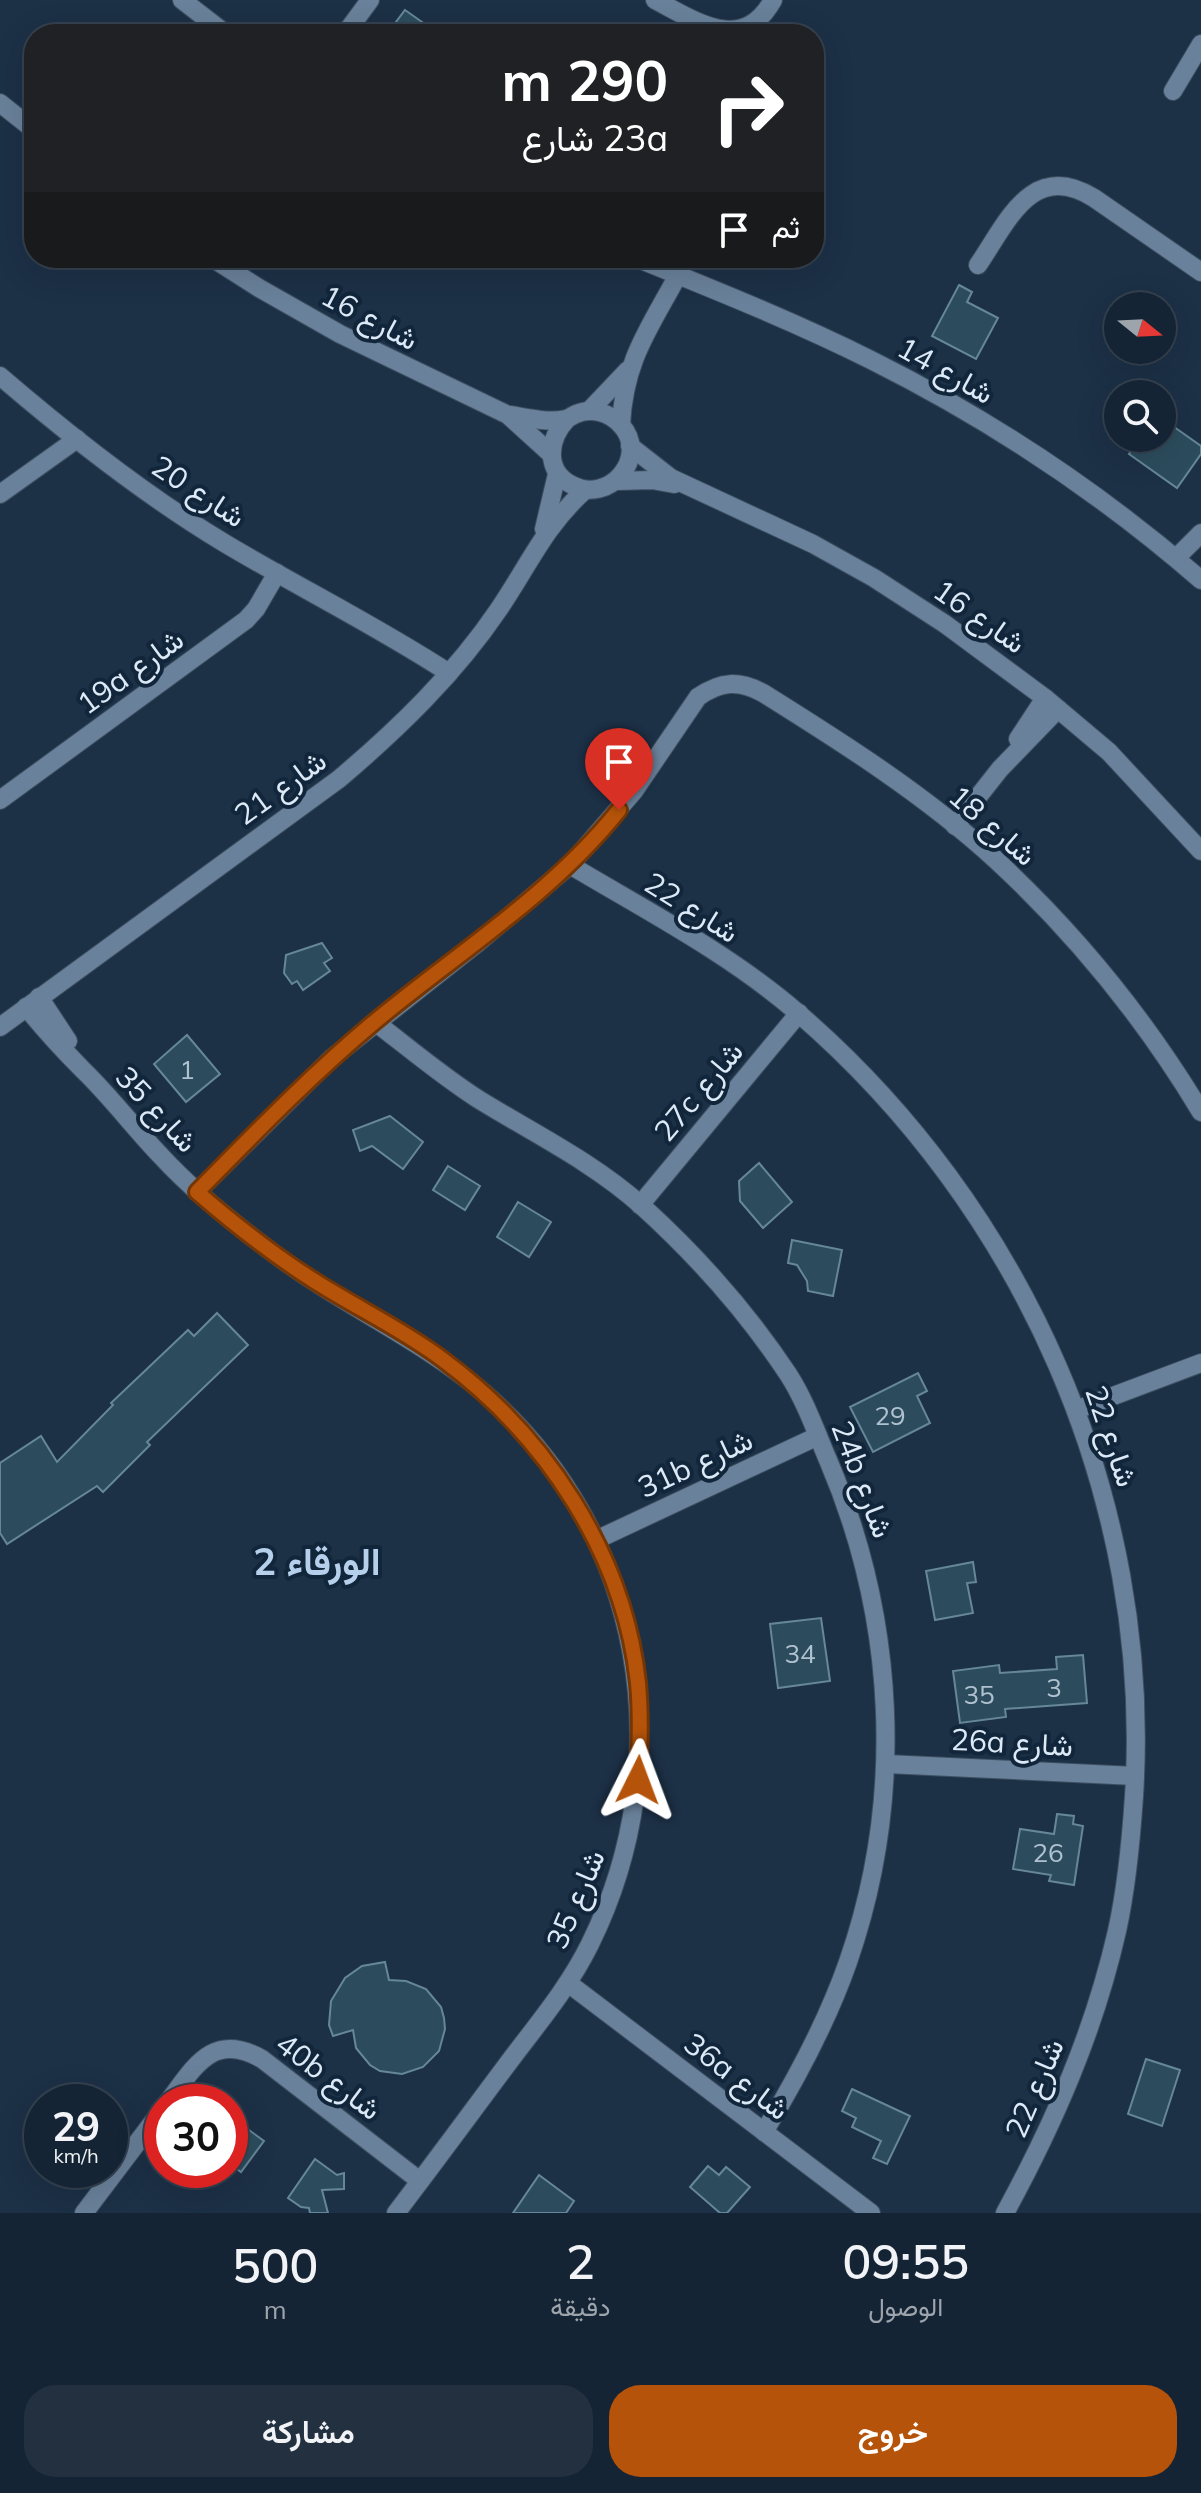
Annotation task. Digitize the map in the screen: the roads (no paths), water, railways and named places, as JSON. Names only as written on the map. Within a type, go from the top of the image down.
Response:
[{"type":"street","points":[[182,0],[213,24]]},
{"type":"street","points":[[352,24],[370,0]]},
{"type":"street","points":[[655,0],[705,24]]},
{"type":"street","points":[[753,24],[766,13],[773,0]]},
{"type":"street","points":[[1173,91],[1201,44]]},
{"type":"street","points":[[0,103],[24,122]]},
{"type":"street","points":[[978,265],[1026,197],[1042,188],[1060,185],[1078,188],[1201,272]]},
{"type":"street","name":"شارع 16","points":[[228,268],[340,334],[508,415],[551,454]]},
{"type":"street","name":"شارع 14","points":[[662,268],[806,329],[936,394],[1059,471],[1201,580]]},
{"type":"street","points":[[621,425],[628,370],[672,272]]},
{"type":"street","points":[[589,411],[612,417],[621,425],[630,446],[630,459],[617,481],[600,489],[585,490],[557,474],[551,454],[552,441],[567,419],[589,411],[628,370]]},
{"type":"street","name":"شارع 20","points":[[0,376],[77,439],[173,510],[380,632],[444,679]]},
{"type":"street","name":"شارع 16","points":[[508,415],[567,419]]},
{"type":"street","points":[[0,494],[77,439]]},
{"type":"street","name":"شارع 16","points":[[630,446],[656,469],[686,486],[813,544],[874,578],[945,624],[1052,704],[1109,752],[1201,851]]},
{"type":"street","name":"شارع 21","points":[[540,539],[551,507],[557,474]]},
{"type":"street","name":"شارع 16","points":[[617,481],[652,480],[686,486]]},
{"type":"street","name":"شارع 21","points":[[0,1027],[339,779],[377,747],[444,679],[498,609],[540,539],[585,490]]},
{"type":"street","points":[[1176,558],[1201,533]]},
{"type":"street","name":"19a شارع","points":[[0,800],[246,620],[277,573]]},
{"type":"street","name":"شارع 18","points":[[197,1192],[291,1096],[375,1022],[487,935],[570,865],[634,791],[698,697],[713,686],[730,682],[748,685],[864,758],[995,859],[1069,934],[1131,1010],[1201,1112]]},
{"type":"street","points":[[955,826],[1052,704]]},
{"type":"street","name":"شارع 22","points":[[570,865],[733,964],[799,1013],[898,1112],[942,1166],[1018,1283],[1050,1346],[1076,1410],[1105,1498],[1125,1589],[1136,1681],[1131,1851],[1118,1928],[1098,2003],[1072,2077],[1041,2148],[1005,2213]]},
{"type":"street","name":"شارع 35","points":[[32,1002],[70,1058],[197,1192],[275,1255],[441,1358],[487,1396],[529,1440],[557,1476],[596,1540],[613,1581],[638,1680],[641,1731],[638,1780],[629,1837],[620,1869],[601,1922],[568,1983],[396,2213]]},
{"type":"street","name":"27c شارع","points":[[640,1205],[799,1013]]},
{"type":"street","name":"24b شارع","points":[[375,1022],[437,1071],[563,1149],[640,1205],[696,1257],[746,1315],[790,1377],[846,1503],[866,1569],[878,1634],[885,1699],[887,1764],[880,1831],[867,1897],[848,1962],[823,2024],[793,2084],[764,2132]]},
{"type":"street","points":[[1076,1410],[1201,1363]]},
{"type":"street","name":"31b شارع","points":[[596,1540],[818,1436]]},
{"type":"street","name":"26a شارع","points":[[887,1764],[1135,1776]]},
{"type":"street","name":"36a شارع","points":[[568,1983],[871,2213]]},
{"type":"street","name":"40b شارع","points":[[183,2084],[206,2055],[225,2048],[245,2049],[420,2181]]},
{"type":"street","points":[[84,2213],[144,2134]]},
{"type":"district","name":"الورقاء 2","points":[[317,1561]]}]
